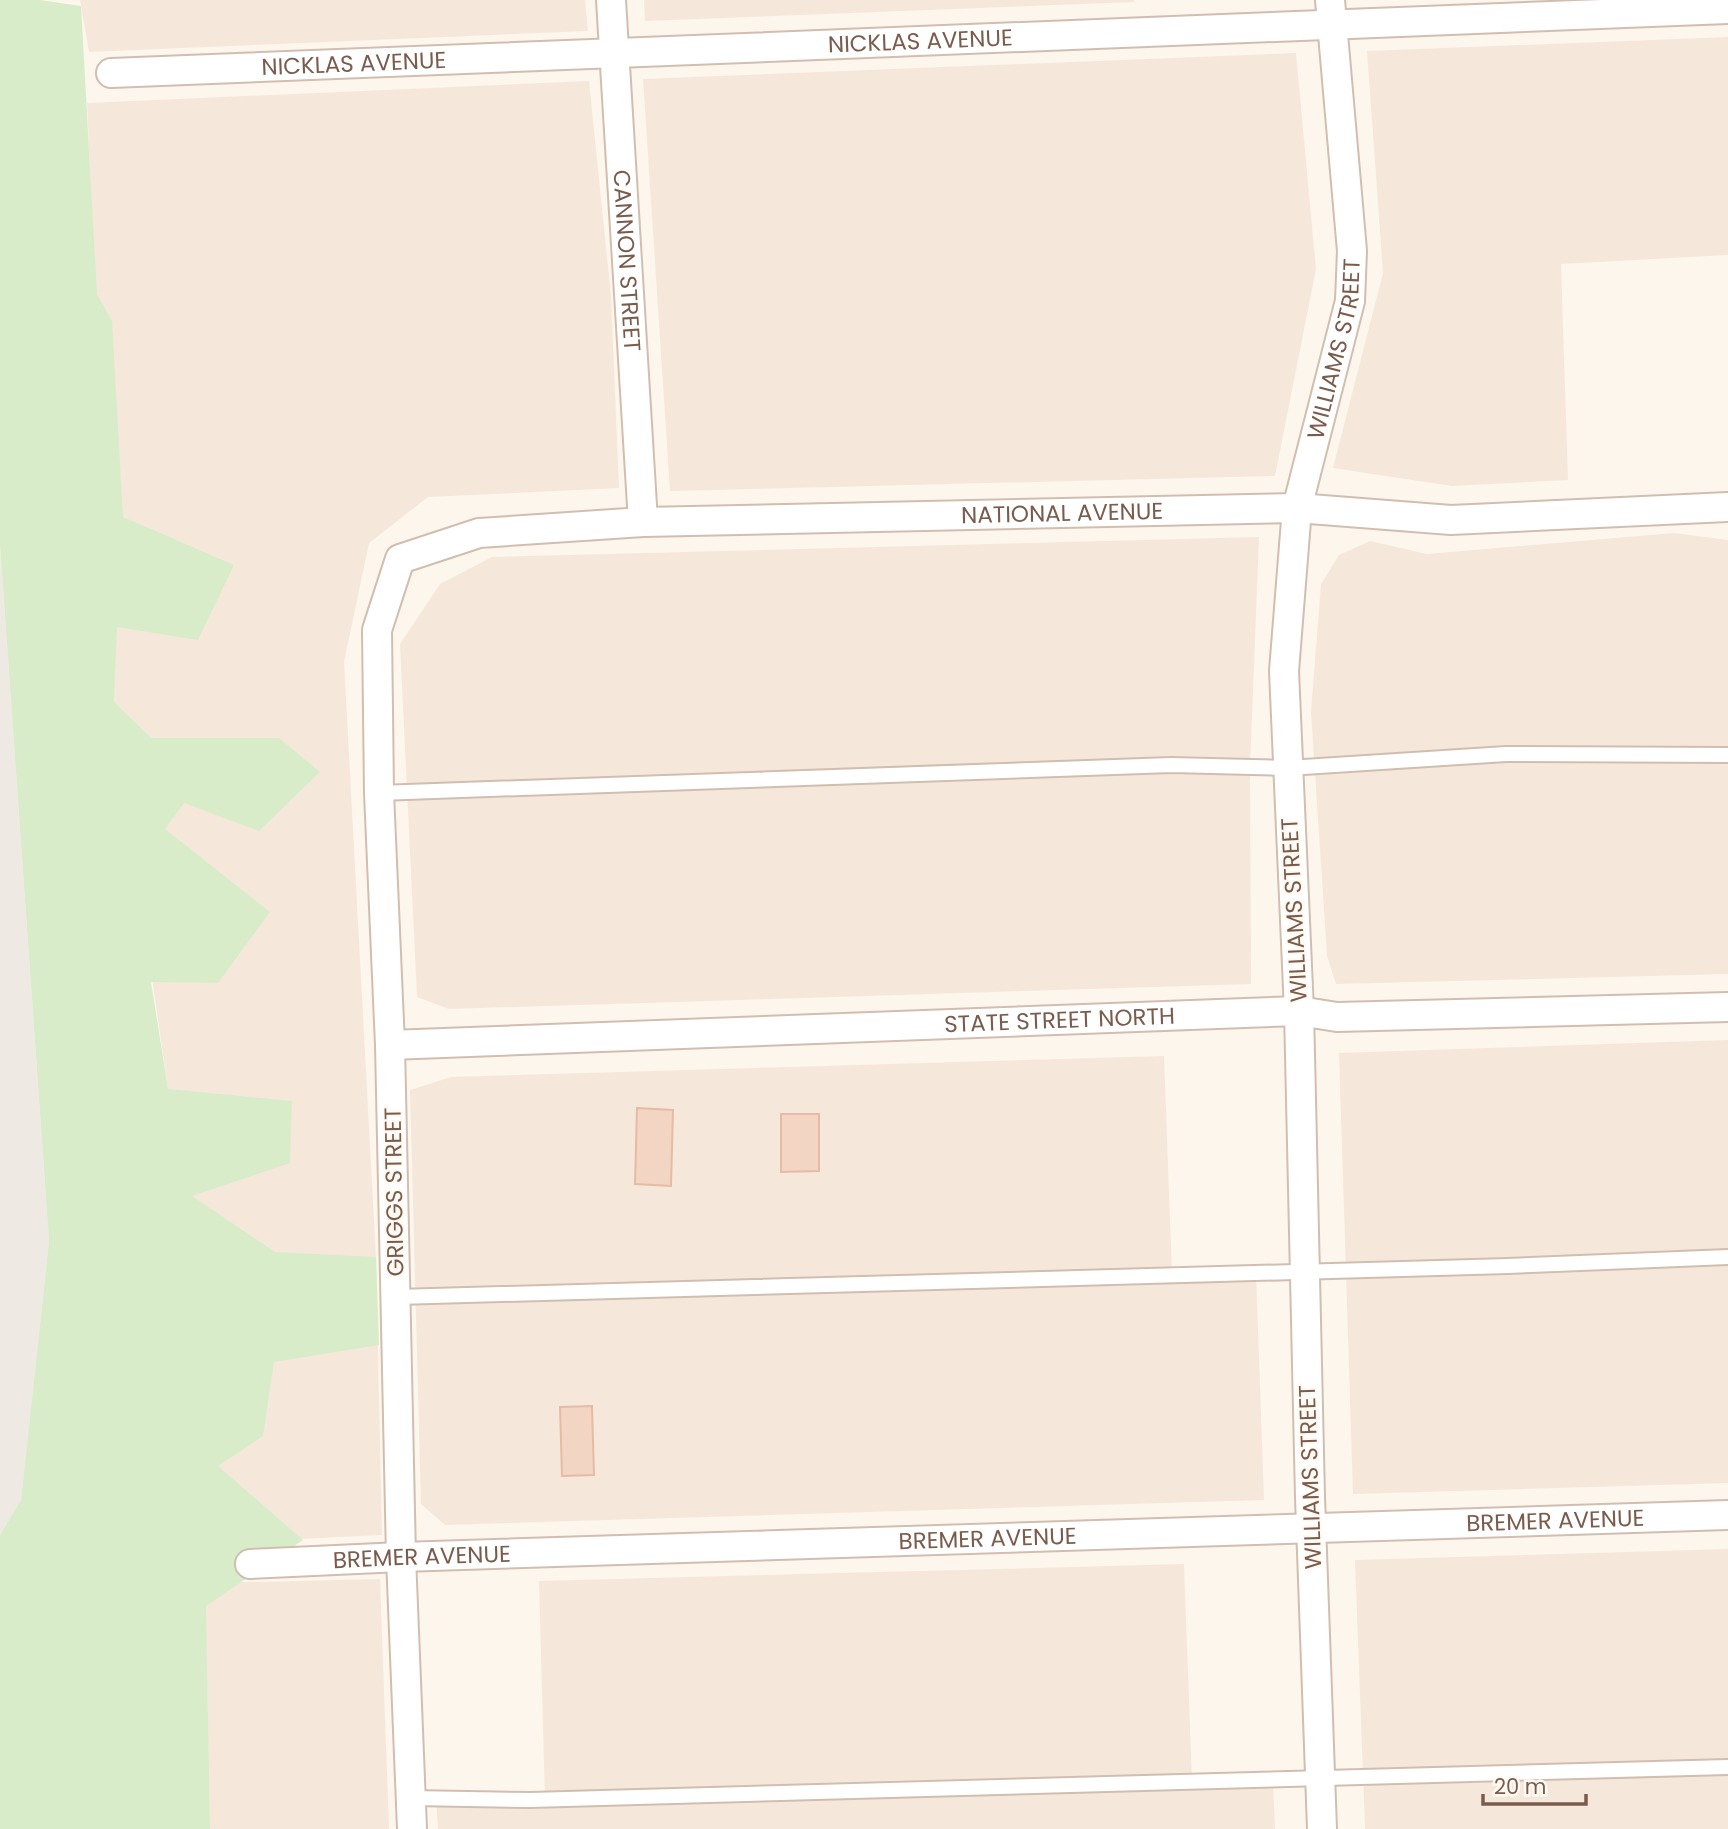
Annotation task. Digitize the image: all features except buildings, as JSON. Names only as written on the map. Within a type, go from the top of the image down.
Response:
[{"type":"street","name":"CANNON STREET","points":[[611,0],[643,522]]},
{"type":"street","name":"NICKLAS AVENUE","points":[[111,73],[616,52],[1331,12],[1728,9]]},
{"type":"street","name":"WILLIAMS STREET","points":[[1322,1829],[1311,1528],[1299,1011],[1284,671],[1297,508],[1350,301],[1352,251],[1331,12]]},
{"type":"street","name":"NATIONAL AVENUE","points":[[400,559],[479,533],[643,522],[1297,508],[1451,520],[1728,507]]},
{"type":"street","name":"GRIGGS STREET","points":[[400,559],[377,630],[379,793],[397,1297],[401,1557],[412,1829]]},
{"type":"street","name":"STATE STREET NORTH","points":[[390,1045],[1299,1011],[1337,1017],[1728,1007]]},
{"type":"street","name":"BREMER AVENUE","points":[[250,1564],[1728,1516]]},
{"type":"lane","points":[[379,793],[1171,765],[1288,768],[1506,754],[1728,755]]},
{"type":"lane","points":[[397,1297],[1728,1257]]},
{"type":"lane","points":[[411,1798],[530,1800],[1728,1768]]},
{"type":"shaded area","points":[[80,0],[585,0],[588,31],[89,52]]},
{"type":"shaded area","points":[[644,0],[1134,0],[1134,2],[645,21]]},
{"type":"shaded area","points":[[1728,37],[1728,255],[1561,264],[1568,480],[1452,486],[1333,468],[1383,273],[1367,51]]},
{"type":"shaded area","points":[[1296,53],[1316,269],[1275,476],[670,491],[643,79]]},
{"type":"shaded area","points":[[589,81],[611,296],[619,488],[428,497],[369,543],[344,662],[376,1257],[382,1535],[200,1544],[168,1090],[113,702],[87,103]]},
{"type":"shaded area","points":[[1674,533],[1728,540],[1728,974],[1336,984],[1327,956],[1311,712],[1321,584],[1339,555],[1370,541],[1427,554]]},
{"type":"shaded area","points":[[1259,537],[1250,768],[1251,984],[449,1009],[417,997],[400,644],[440,584],[492,557]]},
{"type":"shaded area","points":[[0,545],[49,1241],[21,1500],[0,1535]]},
{"type":"shaded area","points":[[1728,1040],[1728,1483],[1353,1494],[1339,1053]]},
{"type":"shaded area","points":[[1164,1056],[1172,1273],[1256,1272],[1264,1500],[445,1525],[421,1504],[410,1090],[451,1077]]},
{"type":"shaded area","points":[[1728,1549],[1728,1829],[1365,1829],[1355,1560]]},
{"type":"shaded area","points":[[1184,1564],[1192,1782],[1273,1780],[1275,1829],[438,1829],[436,1799],[545,1799],[539,1581]]},
{"type":"shaded area","points":[[380,1579],[389,1829],[210,1829],[205,1583]]},
{"type":"green space","points":[[0,0],[40,0],[81,6],[97,294],[112,321],[123,517],[234,565],[198,640],[117,627],[114,702],[151,738],[279,738],[320,772],[259,831],[184,803],[165,829],[270,912],[218,983],[151,982],[168,1089],[292,1101],[290,1163],[192,1196],[275,1252],[376,1257],[379,1345],[274,1362],[263,1436],[218,1466],[303,1540],[206,1606],[210,1829],[0,1829],[0,1535],[21,1500],[49,1241],[0,545]]}]
